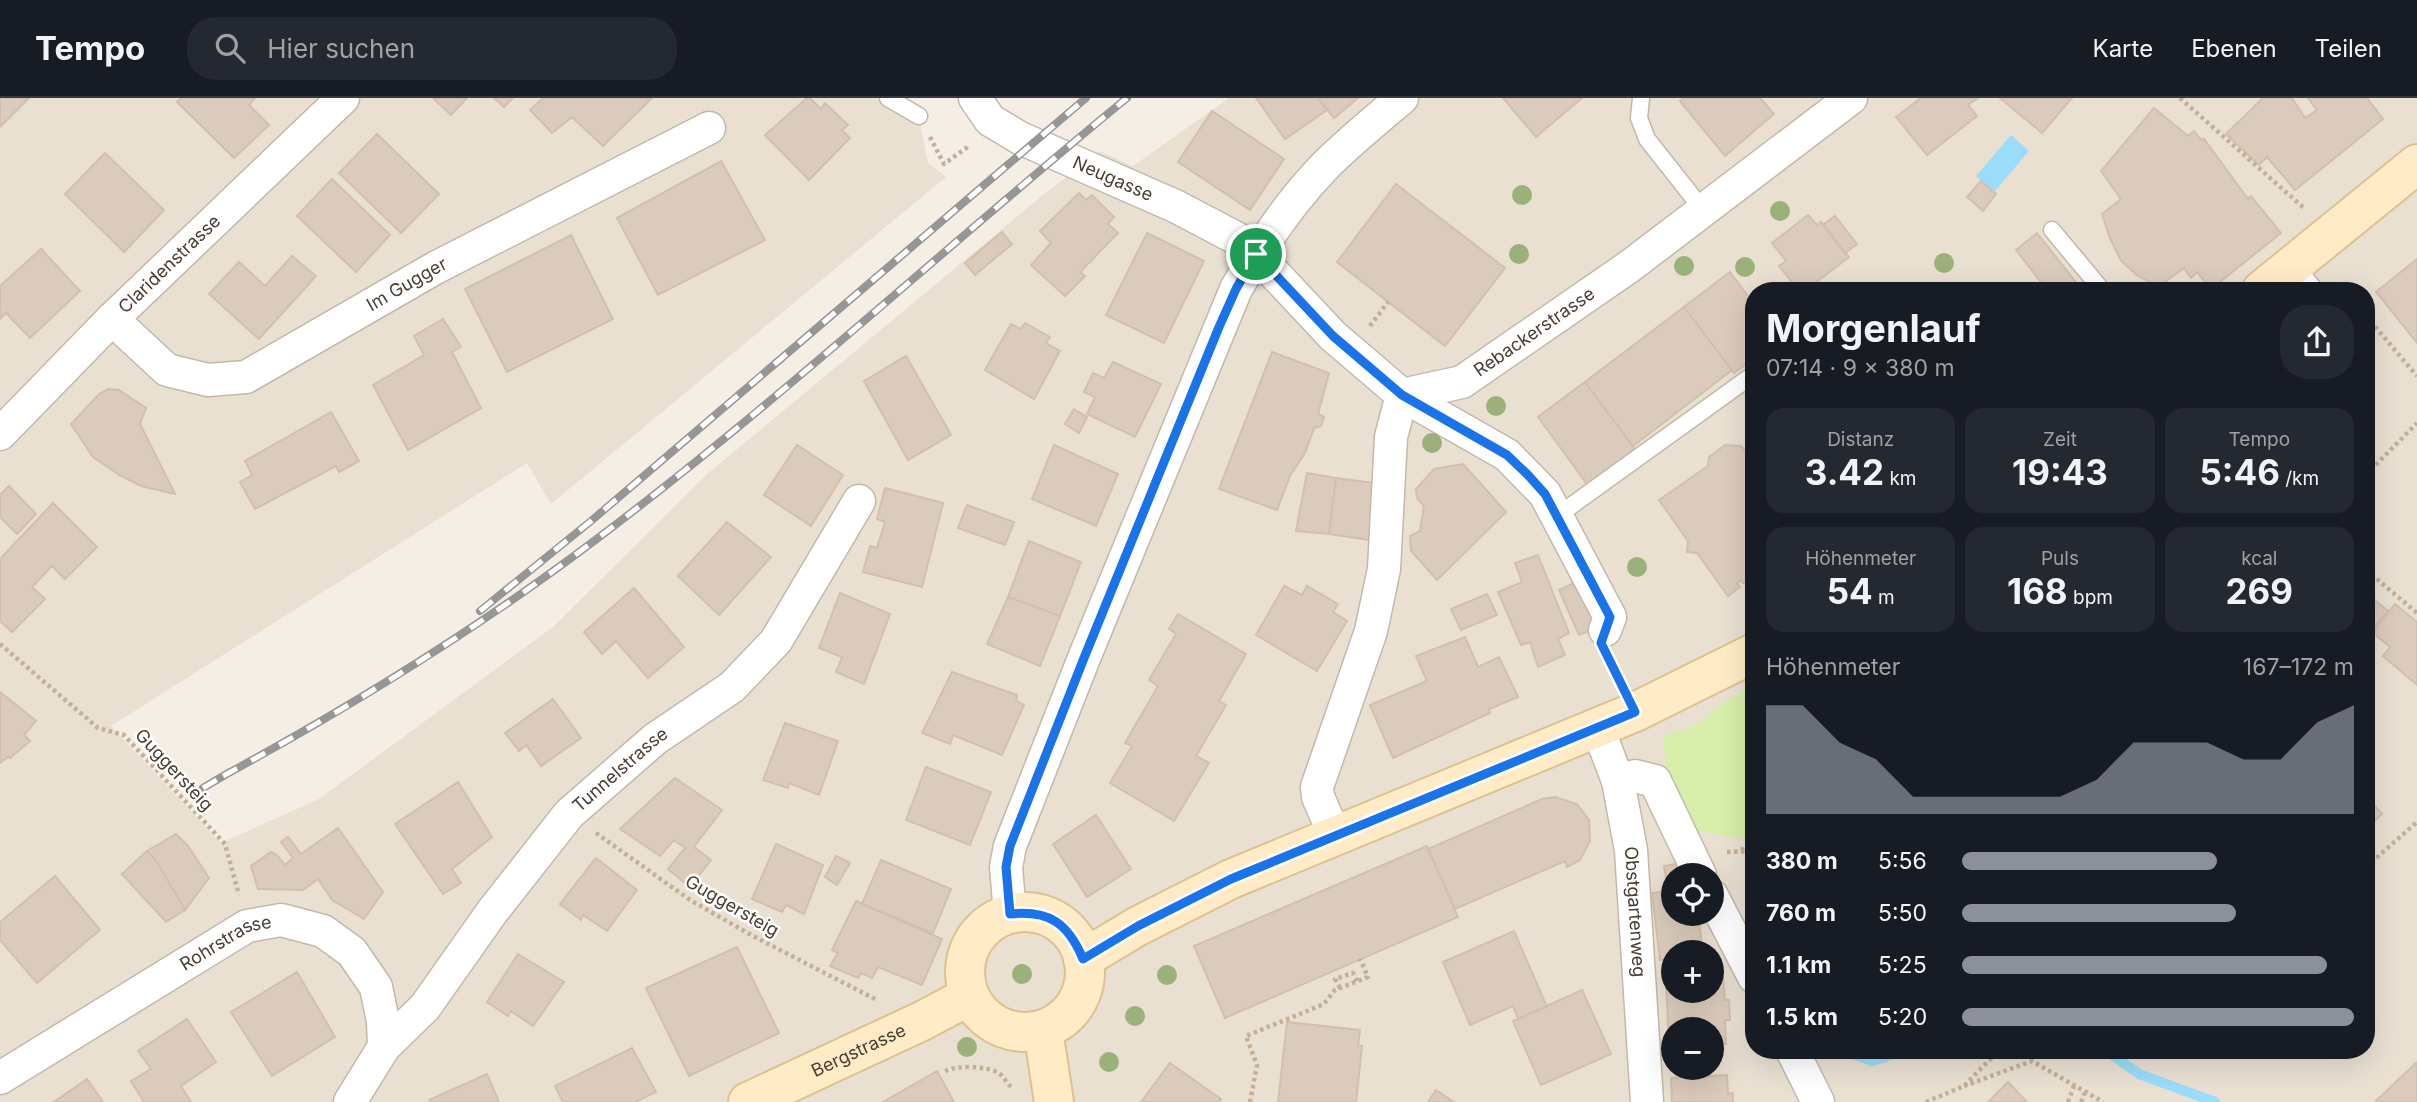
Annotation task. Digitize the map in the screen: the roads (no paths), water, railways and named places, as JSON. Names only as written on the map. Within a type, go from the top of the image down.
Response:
[{"type":"main road","points":[[2305,277],[2417,164]]},
{"type":"main road","points":[[1083,959],[1138,926],[1231,879],[1635,712],[1745,657]]},
{"type":"main road","points":[[1029,912],[1048,917],[1064,926],[1076,941],[1083,959],[1081,994],[1072,1010],[1059,1022],[1043,1030],[1025,1033],[999,1027],[978,1011],[969,996],[965,962],[971,946],[981,931],[1010,914],[1029,912]]},
{"type":"main road","name":"Bergstrasse","points":[[748,1102],[922,1021],[969,996]]},
{"type":"main road","points":[[1043,1030],[1054,1102]]},
{"type":"street","name":"Claridenstrasse","points":[[0,434],[112,319],[344,98]]},
{"type":"street","name":"Neugasse","points":[[975,98],[990,120],[1004,129],[1212,224],[1236,238],[1256,254],[1333,336],[1402,395],[1507,455],[1545,494],[1610,617],[1605,630]]},
{"type":"street","points":[[1010,914],[1006,867],[1010,846],[1079,670],[1236,289],[1288,208],[1325,166],[1402,98]]},
{"type":"street","name":"Rebackerstrasse","points":[[1402,395],[1462,382],[1630,266],[1851,98]]},
{"type":"street","name":"Im Gugger","points":[[112,319],[167,370],[208,380],[246,377],[435,268],[709,128]]},
{"type":"street","points":[[1335,836],[1318,797],[1317,787],[1371,631],[1384,569],[1391,438],[1402,395]]},
{"type":"street","name":"Tunnelstrasse","points":[[384,1047],[425,1007],[492,912],[569,814],[655,739],[732,687],[776,641],[859,501]]},
{"type":"street","name":"Obstgartenweg","points":[[1597,726],[1618,781],[1631,850],[1647,1102]]},
{"type":"street","points":[[1618,781],[1635,776],[1655,781],[1694,863]]},
{"type":"street","points":[[1724,919],[1745,959]]},
{"type":"street","name":"Rohrstrasse","points":[[0,1078],[247,926],[281,920],[323,930],[352,952],[376,987],[383,1021],[384,1047]]},
{"type":"street","points":[[350,1102],[384,1047]]},
{"type":"street","points":[[1796,1059],[1818,1102]]},
{"type":"lane","points":[[888,98],[919,116]]},
{"type":"lane","points":[[1641,98],[1639,118],[1647,139],[1703,210]]},
{"type":"lane","points":[[2052,230],[2095,282]]},
{"type":"lane","points":[[1557,516],[1745,380]]},
{"type":"water","points":[[2011,135],[2029,151],[1994,192],[1976,176]]},
{"type":"waterway","points":[[1866,1059],[1878,1059]]},
{"type":"waterway","points":[[2118,1059],[2139,1074],[2215,1102]]},
{"type":"railway","points":[[480,611],[591,521],[1086,98]]},
{"type":"railway","points":[[223,776],[417,663],[557,569],[736,429],[1127,98]]},
{"type":"railway","points":[[203,788],[230,772]]}]
